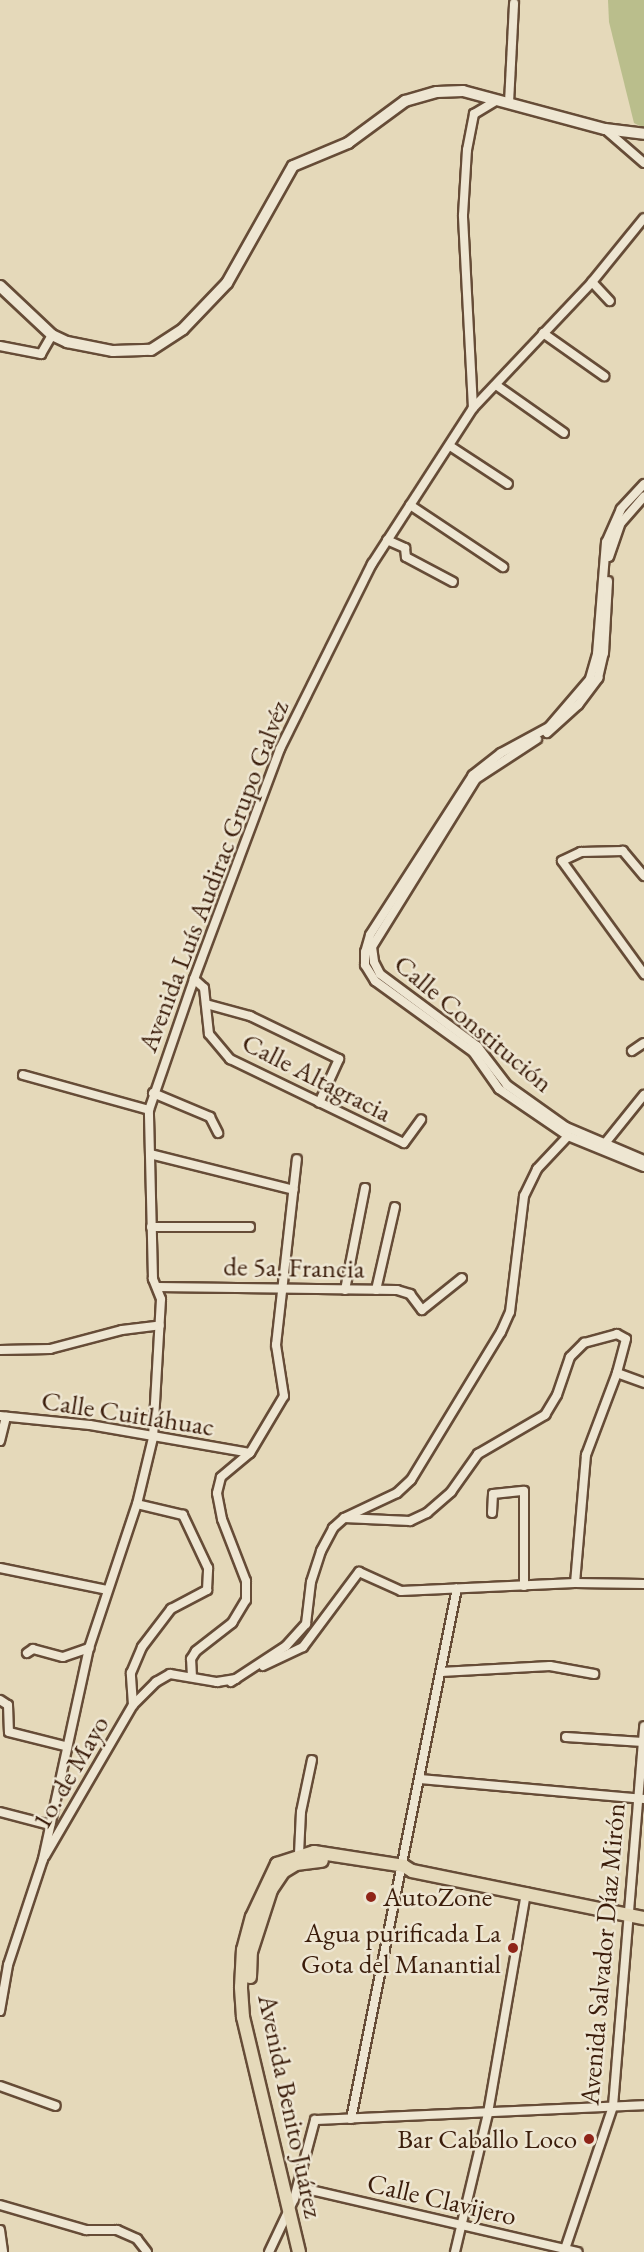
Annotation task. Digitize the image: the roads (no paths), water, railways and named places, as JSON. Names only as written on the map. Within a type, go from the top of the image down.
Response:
[{"type":"main road","points":[[0,286],[52,335],[67,342],[137,352],[169,341],[227,283],[293,166],[348,143],[405,101],[437,92],[463,91],[605,129],[644,134]]},
{"type":"main road","name":"Avenida Benito Juárez","points":[[299,2252],[293,2199],[243,2018],[243,1950],[266,1883],[277,1864],[299,1854],[314,1856],[526,1892],[644,1918]]},
{"type":"main road","name":"Avenida Benito Juárez","points":[[306,2252],[250,2018],[250,1979],[251,1952],[271,1890],[283,1872],[314,1856]]},
{"type":"street","points":[[509,103],[514,3]]},
{"type":"street","points":[[473,408],[463,215],[467,150],[474,114],[496,100]]},
{"type":"street","points":[[605,129],[644,163]]},
{"type":"street","name":"Avenida Luís Audirac Grupo Galvéz","points":[[43,1859],[65,1746],[89,1648],[137,1504],[153,1438],[161,1299],[153,1279],[149,1110],[194,979],[280,749],[387,540],[473,408],[592,282],[644,218]]},
{"type":"street","points":[[592,282],[610,301]]},
{"type":"street","points":[[543,333],[604,376]]},
{"type":"street","points":[[0,346],[21,353],[41,354],[52,335]]},
{"type":"street","points":[[496,385],[564,433]]},
{"type":"street","points":[[450,446],[508,484]]},
{"type":"street","name":"Calle Constitución","points":[[602,1147],[568,1136],[499,1089],[473,1053],[375,981],[365,965],[365,952],[380,919],[473,775],[501,753],[549,727],[590,679],[597,654],[606,543],[621,510],[644,484]]},
{"type":"street","name":"Calle Constitución","points":[[602,1147],[566,1126],[507,1085],[477,1046],[380,974],[372,947],[477,779],[556,728],[598,678],[604,653],[609,551],[621,524],[644,497]]},
{"type":"street","points":[[410,505],[503,567]]},
{"type":"street","points":[[387,540],[405,548],[406,557],[453,582]]},
{"type":"street","points":[[644,876],[623,851],[582,852],[562,861],[644,974]]},
{"type":"street","name":"Calle Altagracia","points":[[194,979],[204,988],[209,1034],[220,1051],[249,1070],[404,1143],[421,1120]]},
{"type":"street","points":[[206,1004],[250,1016],[339,1059],[319,1103]]},
{"type":"street","points":[[632,1051],[644,1042]]},
{"type":"street","points":[[23,1076],[149,1110]]},
{"type":"street","points":[[153,1093],[210,1118],[218,1133]]},
{"type":"street","points":[[602,1147],[644,1095]]},
{"type":"street","points":[[231,1682],[286,1646],[306,1624],[311,1582],[321,1551],[333,1528],[344,1518],[397,1493],[411,1480],[501,1332],[510,1311],[524,1196],[537,1169],[568,1136]]},
{"type":"street","points":[[602,1147],[644,1160]]},
{"type":"street","points":[[602,1147],[644,1167]]},
{"type":"street","points":[[150,1154],[294,1190]]},
{"type":"street","points":[[192,1677],[191,1659],[196,1651],[232,1623],[246,1600],[246,1581],[222,1519],[217,1493],[221,1478],[250,1453],[284,1396],[276,1345],[297,1159]]},
{"type":"street","points":[[345,1290],[365,1188]]},
{"type":"street","points":[[376,1290],[395,1207]]},
{"type":"street","points":[[151,1227],[250,1227]]},
{"type":"street","name":"de 5a. Francia","points":[[157,1287],[284,1286],[376,1290],[410,1294],[422,1310],[462,1278]]},
{"type":"street","points":[[0,1350],[50,1349],[122,1330],[160,1325]]},
{"type":"street","points":[[344,1518],[410,1521],[427,1512],[451,1492],[478,1454],[545,1415],[557,1395],[570,1358],[584,1343],[617,1334],[626,1339],[617,1373],[586,1455],[575,1583]]},
{"type":"street","points":[[617,1373],[644,1383]]},
{"type":"street","points":[[0,1441],[3,1417]]},
{"type":"street","name":"Calle Cuitláhuac","points":[[3,1417],[90,1425],[153,1438],[250,1453]]},
{"type":"street","points":[[492,1513],[493,1494],[524,1491],[524,1586]]},
{"type":"street","points":[[133,1705],[131,1673],[142,1647],[171,1609],[207,1590],[208,1568],[183,1515],[137,1504]]},
{"type":"street","points":[[0,1568],[107,1590]]},
{"type":"street","points":[[133,1705],[170,1674],[231,1682],[303,1647],[359,1572],[401,1591],[575,1583],[644,1584]]},
{"type":"street","points":[[351,2119],[406,1870],[420,1779],[458,1588]]},
{"type":"street","points":[[27,1653],[33,1649],[63,1657],[89,1648]]},
{"type":"street","points":[[441,1672],[550,1666],[594,1674]]},
{"type":"street","points":[[0,1700],[8,1705],[9,1732],[65,1746]]},
{"type":"street","name":"1o. de Mayo","points":[[43,1859],[133,1705]]},
{"type":"street","name":"Avenida Salvador Díaz Mirón","points":[[564,2250],[613,2106],[641,1799],[644,1726]]},
{"type":"street","points":[[566,1737],[643,1742]]},
{"type":"street","points":[[299,1854],[301,1812],[312,1760]]},
{"type":"street","points":[[420,1779],[641,1799]]},
{"type":"street","points":[[0,1812],[50,1825]]},
{"type":"street","points":[[0,2011],[8,1965],[43,1859]]},
{"type":"street","points":[[455,2252],[488,2114],[526,1892]]},
{"type":"street","points":[[0,2086],[56,2106]]},
{"type":"street","points":[[269,2252],[293,2199],[315,2120],[488,2114],[644,2104]]},
{"type":"street","name":"Calle Clavijero","points":[[293,2199],[463,2225],[578,2252]]},
{"type":"street","points":[[0,2205],[86,2230],[117,2230],[137,2239],[147,2252]]},
{"type":"street","points":[[0,2230],[3,2252]]},
{"type":"place","name":"AutoZone","points":[[371,1897]]},
{"type":"place","name":"Agua purificada La Gota del Manantial","points":[[513,1948]]},
{"type":"place","name":"Bar Caballo Loco","points":[[589,2139]]}]
